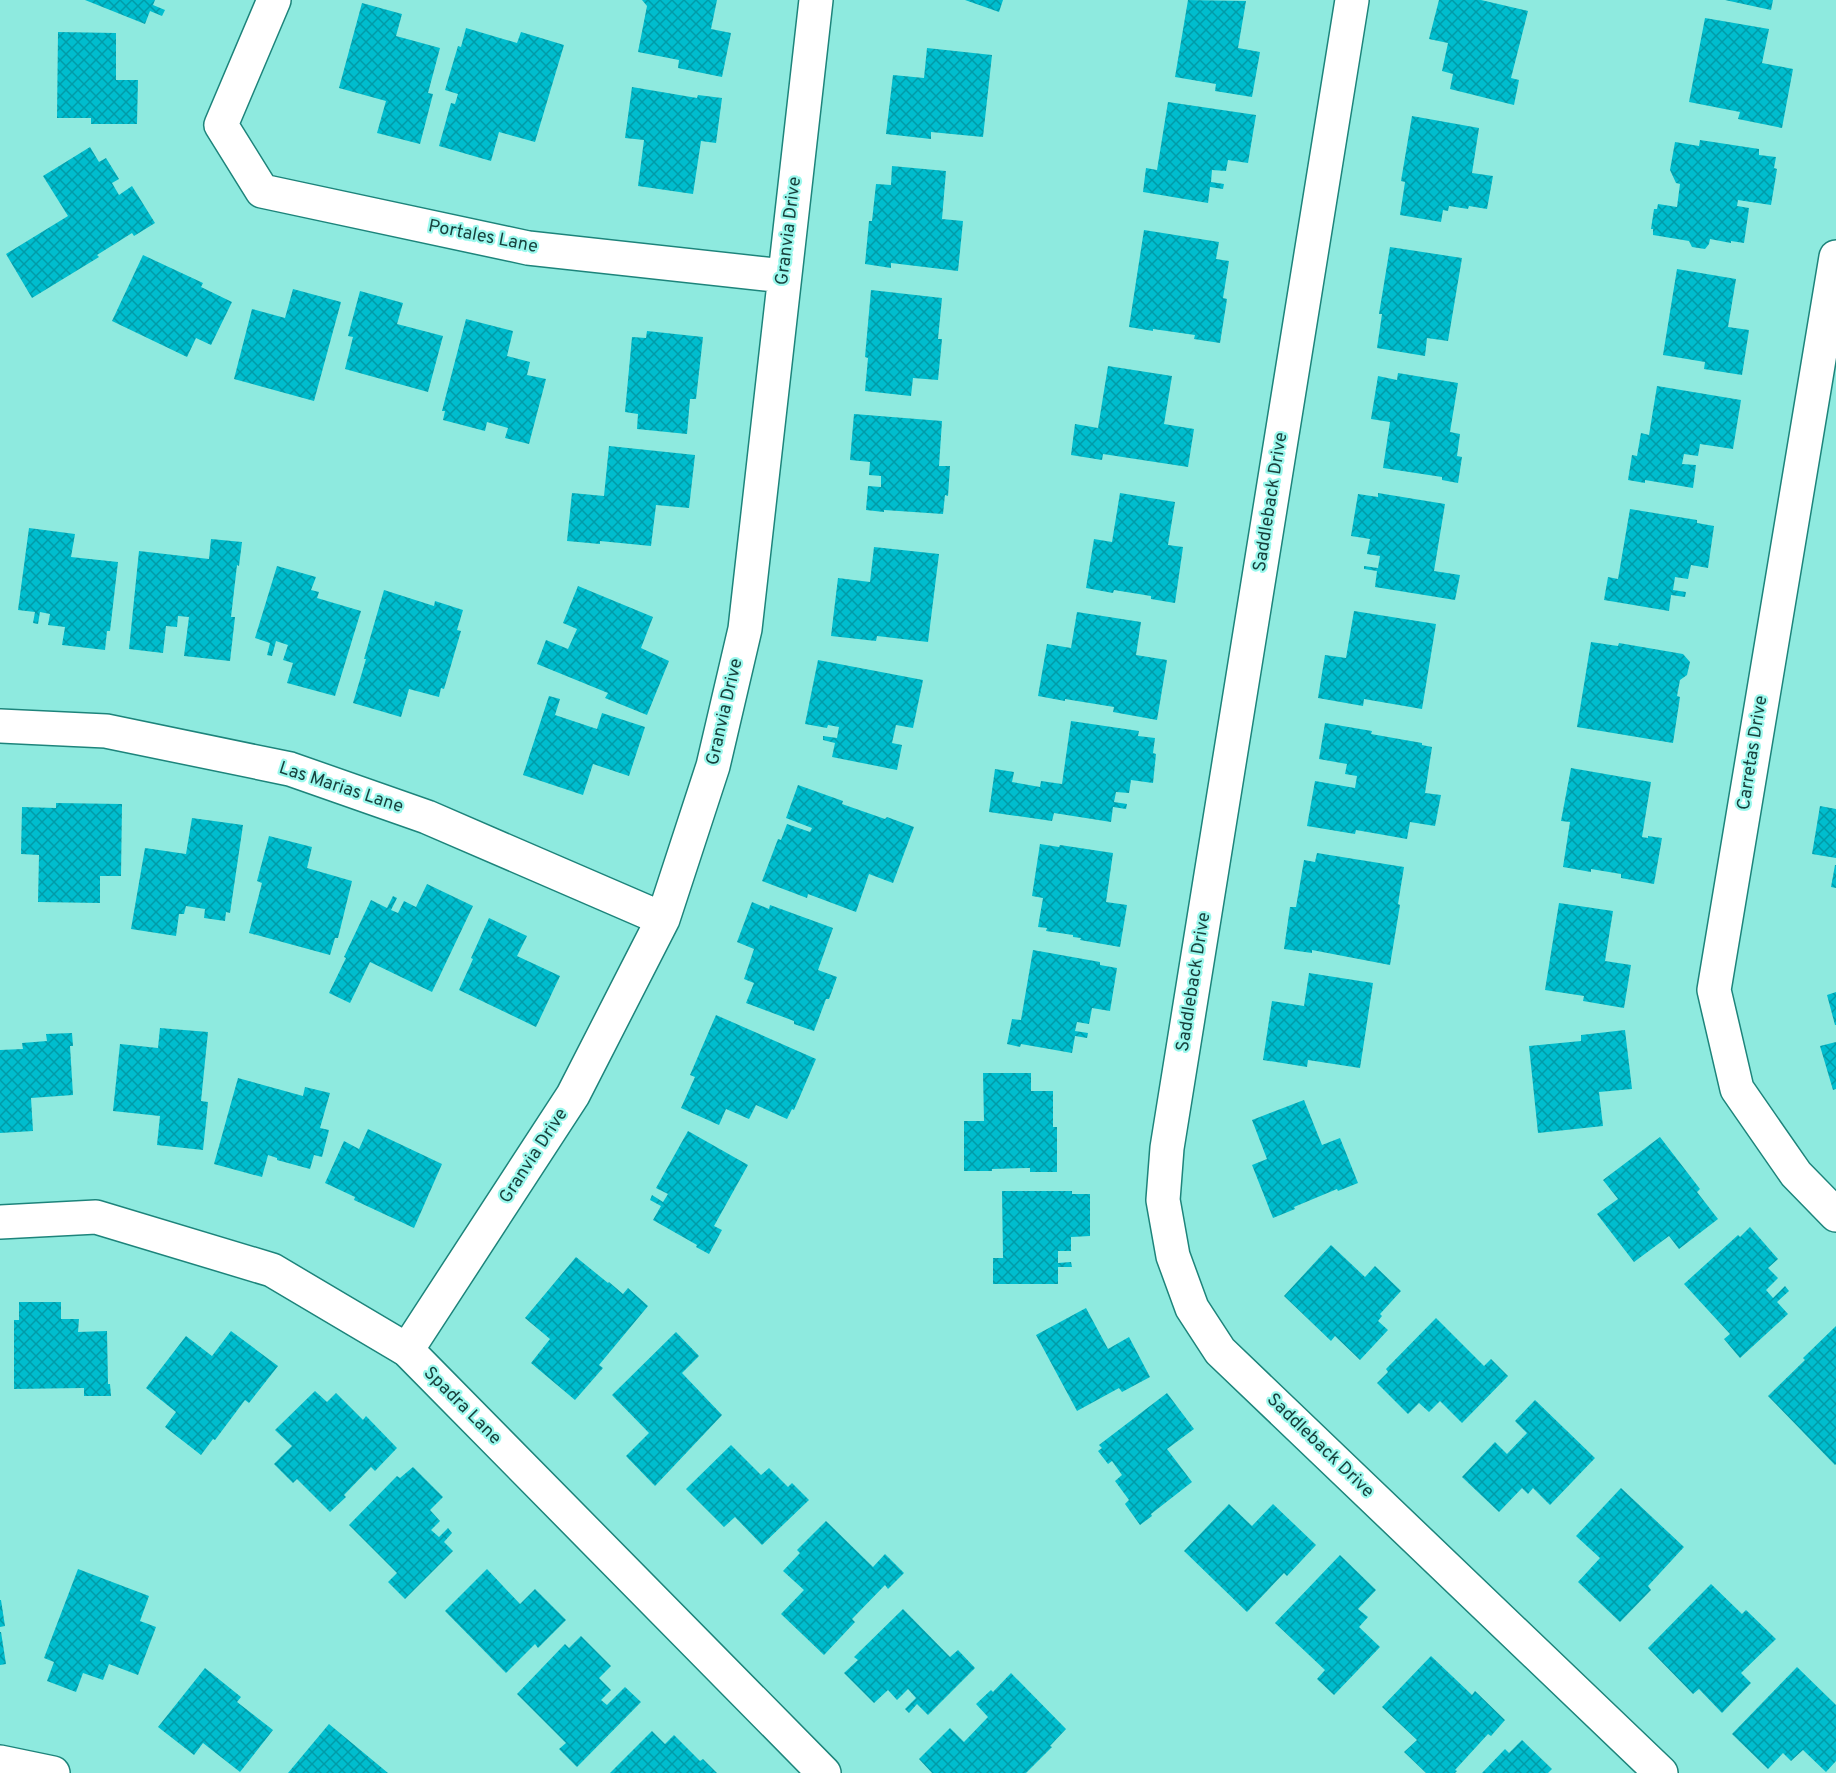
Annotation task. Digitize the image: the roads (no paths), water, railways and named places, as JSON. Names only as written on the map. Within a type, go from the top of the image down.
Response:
[{"type":"street","name":"Portales Lane","points":[[274,0],[221,124],[262,190],[528,248],[784,276]]},
{"type":"street","name":"Granvia Drive","points":[[407,1350],[573,1095],[663,919],[713,766],[745,629],[816,0]]},
{"type":"street","name":"Saddleback Drive","points":[[1352,0],[1167,1148],[1163,1200],[1173,1256],[1192,1308],[1220,1352],[1661,1773]]},
{"type":"street","name":"Carretas Drive","points":[[1836,257],[1714,990],[1737,1089],[1796,1174],[1836,1215]]},
{"type":"street","name":"Las Marias Lane","points":[[0,726],[106,731],[290,769],[427,817],[663,919]]},
{"type":"street","name":"Spadra Lane","points":[[0,1222],[96,1217],[272,1270],[407,1350],[824,1773]]},
{"type":"street","points":[[0,1762],[53,1773]]}]
